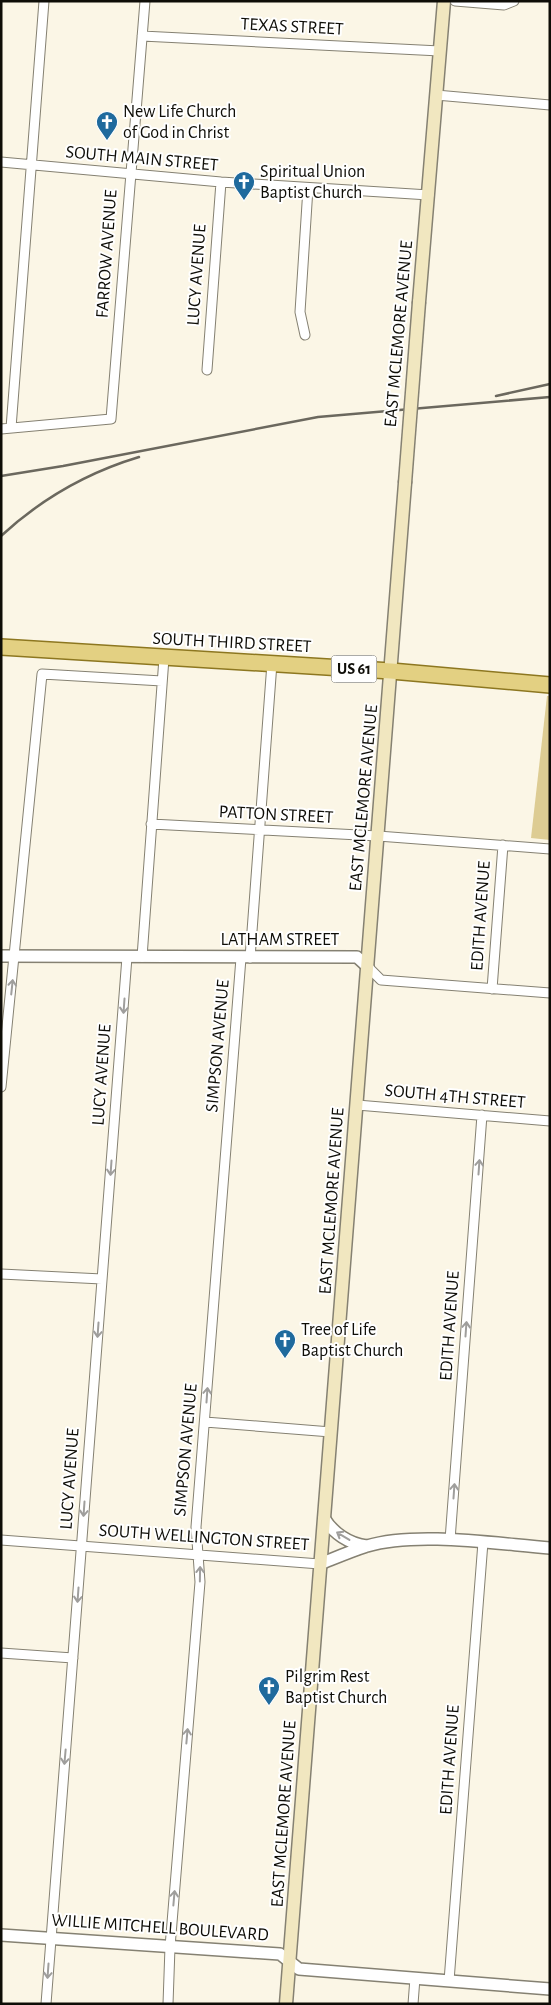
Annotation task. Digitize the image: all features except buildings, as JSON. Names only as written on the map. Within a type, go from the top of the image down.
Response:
[{"type":"main road","name":"EAST MCLEMORE AVENUE","points":[[286,2004],[444,1]]},
{"type":"main road","name":"SOUTH THIRD STREET","points":[[1,647],[392,671],[550,685]]},
{"type":"street","points":[[6,428],[31,165],[44,1]]},
{"type":"street","name":"FARROW AVENUE","points":[[6,428],[111,419],[129,175],[145,1]]},
{"type":"street","points":[[455,1],[512,2]]},
{"type":"street","name":"TEXAS STREET","points":[[142,36],[440,51]]},
{"type":"street","points":[[436,96],[550,105]]},
{"type":"street","name":"SOUTH MAIN STREET","points":[[1,162],[129,175],[429,195]]},
{"type":"street","name":"LUCY AVENUE","points":[[207,370],[221,182]]},
{"type":"street","points":[[305,335],[300,312],[308,188]]},
{"type":"street","points":[[142,957],[162,681],[160,658]]},
{"type":"street","name":"SIMPSON AVENUE","points":[[168,2004],[170,1946],[200,1582],[196,1527],[259,830],[272,664]]},
{"type":"street","points":[[1,1088],[42,674],[162,681]]},
{"type":"street","name":"PATTON STREET","points":[[151,824],[378,836],[550,849]]},
{"type":"street","name":"EDITH AVENUE","points":[[492,989],[503,845]]},
{"type":"street","name":"LATHAM STREET","points":[[1,956],[357,957],[381,980],[550,993]]},
{"type":"street","name":"LUCY AVENUE","points":[[46,2004],[127,957]]},
{"type":"street","name":"SOUTH 4TH STREET","points":[[357,1105],[550,1121]]},
{"type":"street","name":"EDITH AVENUE","points":[[450,1540],[482,1115]]},
{"type":"street","points":[[1,1274],[102,1279]]},
{"type":"street","points":[[205,1422],[331,1432]]},
{"type":"street","points":[[324,1518],[330,1528],[342,1537],[358,1545],[367,1546]]},
{"type":"street","name":"SOUTH WELLINGTON STREET","points":[[1,1540],[320,1564],[367,1546],[394,1542],[450,1540],[550,1548]]},
{"type":"street","name":"EDITH AVENUE","points":[[449,1981],[483,1542]]},
{"type":"street","points":[[1,1652],[73,1658]]},
{"type":"street","name":"WILLIE MITCHELL BOULEVARD","points":[[1,1935],[280,1954],[299,1969],[550,1989]]},
{"type":"street","points":[[413,2004],[415,1978]]},
{"type":"shaded area","points":[[547,696],[550,696],[550,840],[531,838]]},
{"type":"railway","points":[[496,396],[550,384]]},
{"type":"railway","points":[[1,476],[63,466],[318,417],[550,397]]},
{"type":"railway","points":[[1,536],[32,510],[65,489],[119,463],[139,457]]},
{"type":"place","name":"New Life Church of God in Christ","points":[[107,141]]},
{"type":"place","name":"Spiritual Union Baptist Church","points":[[244,201]]},
{"type":"place","name":"Tree of Life Baptist Church","points":[[285,1359]]},
{"type":"place","name":"Pilgrim Rest Baptist Church","points":[[269,1706]]}]
